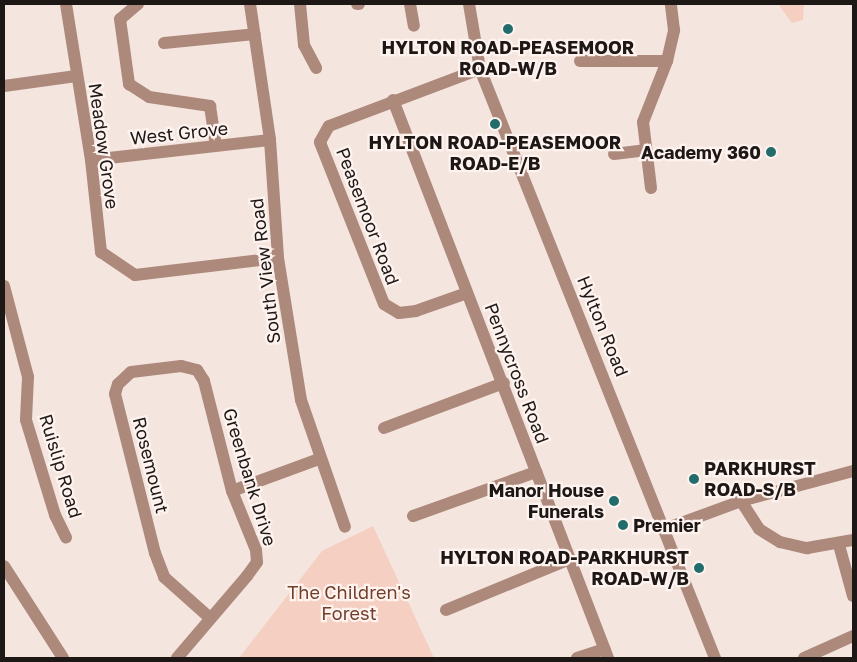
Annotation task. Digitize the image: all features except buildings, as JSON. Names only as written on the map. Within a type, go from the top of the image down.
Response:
[{"type":"street","name":"Meadow Grove","points":[[66,4],[76,76],[91,160],[101,252],[135,275],[278,258]]},
{"type":"street","points":[[138,4],[120,19],[129,84],[149,97],[210,106],[216,146]]},
{"type":"street","name":"South View Road","points":[[250,4],[270,140],[278,258],[301,400],[344,527]]},
{"type":"street","points":[[300,4],[304,45],[316,68]]},
{"type":"street","points":[[410,4],[414,26]]},
{"type":"street","name":"Hylton Road","points":[[468,4],[480,69],[715,658]]},
{"type":"street","points":[[651,188],[643,122],[667,61],[674,30],[670,4]]},
{"type":"street","points":[[164,43],[255,34]]},
{"type":"street","points":[[580,61],[667,61]]},
{"type":"street","name":"Peasemoor Road","points":[[467,292],[416,311],[399,313],[384,304],[320,142],[329,126],[393,100],[480,69]]},
{"type":"street","points":[[4,86],[76,76]]},
{"type":"street","name":"Pennycross Road","points":[[393,100],[504,383],[536,472],[607,654]]},
{"type":"street","name":"West Grove","points":[[91,160],[270,140]]},
{"type":"street","points":[[614,154],[647,150]]},
{"type":"street","name":"Ruislip Road","points":[[4,286],[10,332],[28,377],[26,420],[55,515],[66,538]]},
{"type":"street","name":"Rosemount","points":[[198,370],[181,366],[131,372],[118,384],[115,394],[155,553],[164,577],[210,618]]},
{"type":"street","name":"Greenbank Drive","points":[[177,658],[257,562],[256,550],[232,492],[204,381],[198,370]]},
{"type":"street","points":[[384,428],[504,383]]},
{"type":"street","points":[[232,492],[320,459]]},
{"type":"street","points":[[664,529],[741,501],[853,471]]},
{"type":"street","points":[[413,516],[536,472]]},
{"type":"street","points":[[741,501],[759,529],[780,542],[807,548],[839,545],[853,540]]},
{"type":"street","points":[[839,545],[853,596]]},
{"type":"street","points":[[446,610],[570,559]]},
{"type":"street","points":[[4,566],[63,658]]},
{"type":"street","points":[[804,658],[853,636]]},
{"type":"street","points":[[577,658],[607,654]]},
{"type":"green space","points":[[778,4],[804,4],[803,20],[792,23]]},
{"type":"green space","name":"The Children's Forest","points":[[373,526],[434,658],[239,658],[322,551]]},
{"type":"place","name":"HYLTON ROAD-PEASEMOOR ROAD-W/B","points":[[508,29]]},
{"type":"place","name":"HYLTON ROAD-PEASEMOOR ROAD-E/B","points":[[495,124]]},
{"type":"place","name":"Academy 360","points":[[771,152]]},
{"type":"place","name":"PARKHURST ROAD-S/B","points":[[694,479]]},
{"type":"place","name":"Manor House Funerals","points":[[614,501]]},
{"type":"place","name":"Premier","points":[[623,525]]},
{"type":"place","name":"HYLTON ROAD-PARKHURST ROAD-W/B","points":[[699,568]]}]
